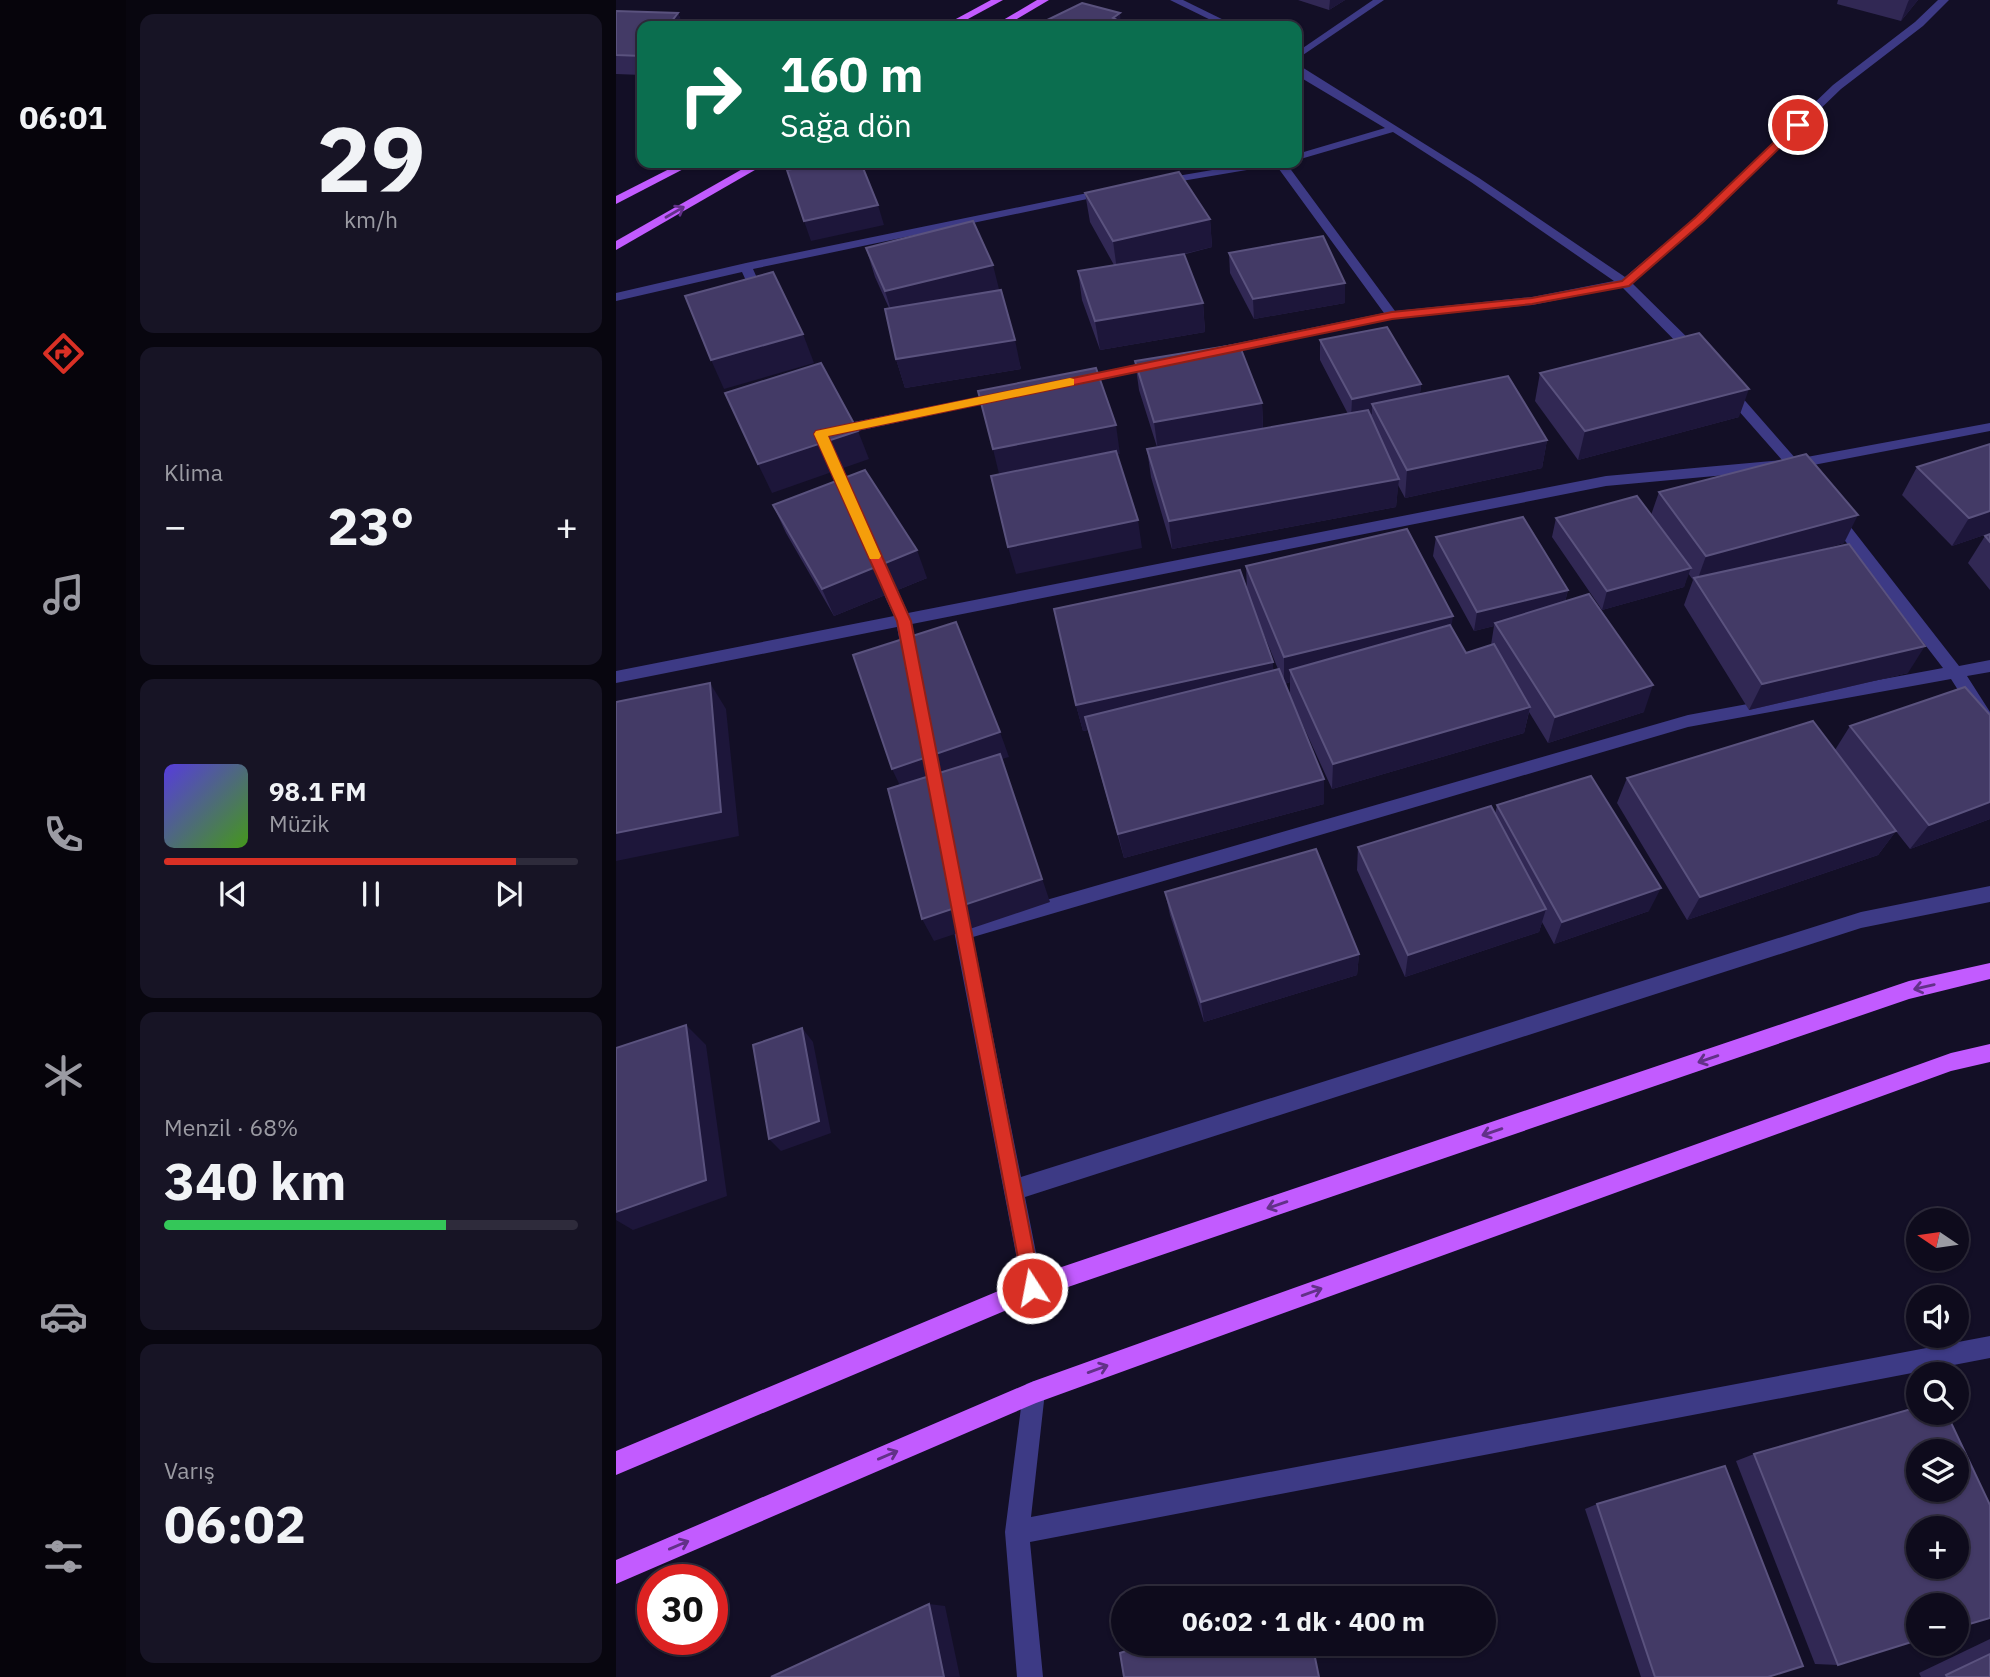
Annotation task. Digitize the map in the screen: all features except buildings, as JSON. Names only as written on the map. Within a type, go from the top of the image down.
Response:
[{"type":"main road","points":[[958,21],[998,0]]},
{"type":"main road","points":[[1007,21],[1044,0]]},
{"type":"main road","points":[[616,201],[679,168]]},
{"type":"main road","points":[[616,246],[752,168]]},
{"type":"main road","points":[[616,1463],[1032,1288],[1909,990],[1990,971]]},
{"type":"main road","points":[[616,1572],[1034,1392],[1951,1062],[1990,1053]]},
{"type":"street","points":[[1175,0],[1220,21]]},
{"type":"street","points":[[1302,53],[1379,0]]},
{"type":"street","points":[[1202,355],[1392,315],[1532,301],[1625,283],[1700,219],[1837,87],[1919,24],[1944,0]]},
{"type":"street","points":[[1302,72],[1475,180],[1625,283],[1702,359]]},
{"type":"street","points":[[1302,156],[1392,129]]},
{"type":"street","points":[[1147,184],[1242,168]]},
{"type":"street","points":[[1284,168],[1392,315]]},
{"type":"street","points":[[616,298],[746,267],[1121,190]]},
{"type":"street","points":[[746,267],[768,314]]},
{"type":"street","points":[[1066,383],[1175,360]]},
{"type":"street","points":[[1720,380],[1811,486]]},
{"type":"street","points":[[854,509],[821,434],[1011,394]]},
{"type":"street","points":[[616,677],[1606,481],[1794,464],[1990,427]]},
{"type":"street","points":[[1828,508],[1956,673],[1990,726]]},
{"type":"street","points":[[876,559],[904,621],[914,675]]},
{"type":"street","points":[[964,932],[1688,721],[1990,666]]},
{"type":"street","points":[[956,892],[1032,1288]]},
{"type":"street","points":[[1013,1190],[1861,920],[1990,894]]},
{"type":"street","points":[[1017,1532],[1990,1347]]},
{"type":"street","points":[[1030,1677],[1017,1532],[1034,1392]]},
{"type":"slow traffic","points":[[875,556],[821,434],[1070,382]]},
{"type":"route","points":[[1032,1288],[904,621],[821,434],[1392,315],[1532,301],[1625,283],[1700,219],[1798,125]]}]
